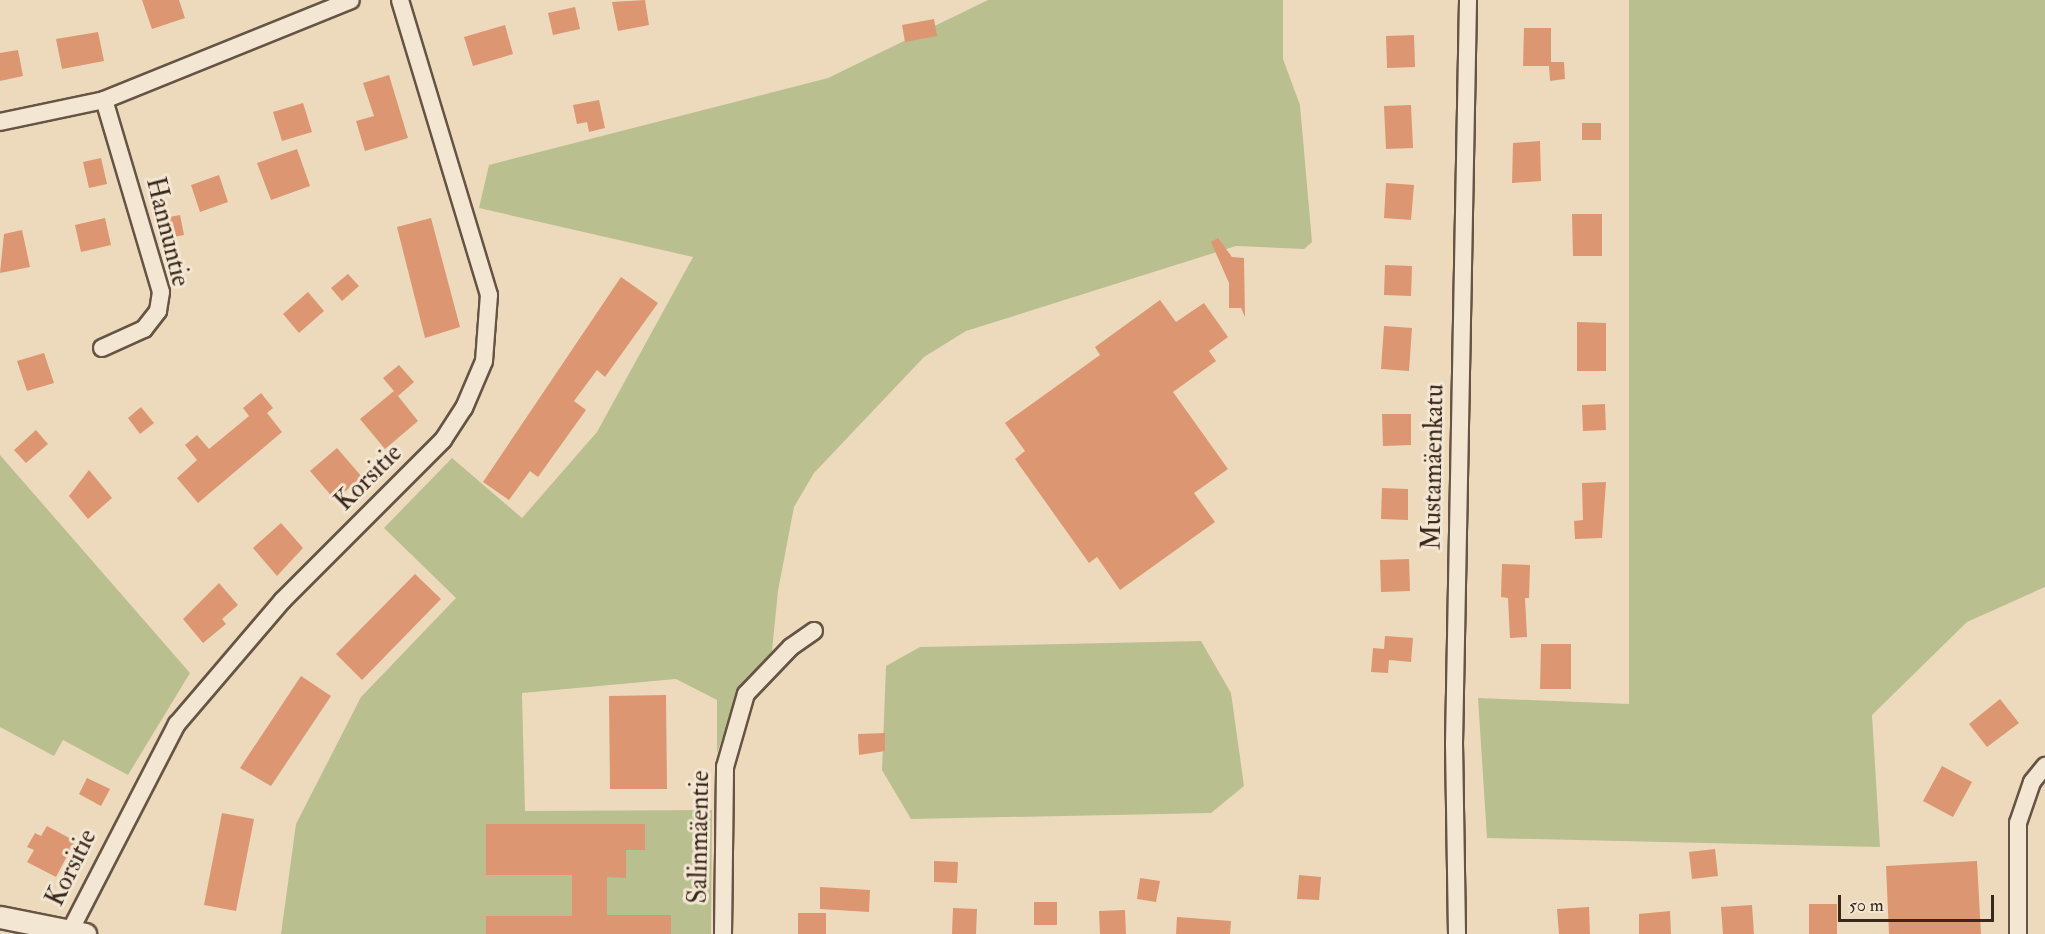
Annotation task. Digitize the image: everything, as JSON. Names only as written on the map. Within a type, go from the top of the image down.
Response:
[{"type":"street","points":[[0,122],[104,100],[351,0]]},
{"type":"street","name":"Korsitie","points":[[77,932],[177,724],[282,601],[443,440],[464,408],[484,362],[489,295],[400,0]]},
{"type":"street","name":"Mustamäenkatu","points":[[1457,934],[1454,744],[1468,0]]},
{"type":"street","name":"Hannuntie","points":[[102,348],[144,329],[158,311],[161,292],[104,100]]},
{"type":"street","name":"Salinmäentie","points":[[723,934],[725,767],[743,705],[747,694],[791,647],[814,631]]},
{"type":"street","points":[[2018,934],[2018,823],[2032,782],[2045,766]]},
{"type":"street","points":[[0,917],[77,932]]},
{"type":"green space","points":[[988,0],[1283,0],[1283,59],[1300,105],[1312,242],[1304,249],[1236,246],[966,331],[924,357],[814,473],[794,507],[778,591],[772,651],[740,690],[717,753],[717,700],[676,679],[522,693],[525,811],[712,810],[711,934],[281,934],[296,824],[361,697],[456,598],[384,528],[452,458],[522,518],[597,432],[693,257],[479,208],[489,165],[828,78]]},
{"type":"green space","points":[[1629,0],[2045,0],[2045,587],[1967,622],[1872,715],[1880,847],[1487,838],[1478,698],[1629,704]]},
{"type":"green space","points":[[0,455],[190,673],[128,775],[63,740],[54,756],[0,727]]},
{"type":"green space","points":[[1201,641],[1231,693],[1244,786],[1211,813],[911,819],[882,770],[886,666],[920,647]]},
{"type":"building","points":[[142,0],[179,0],[185,18],[152,29]]},
{"type":"building","points":[[645,0],[649,25],[618,31],[612,2]]},
{"type":"building","points":[[575,7],[580,29],[553,35],[548,13]]},
{"type":"building","points":[[934,19],[937,36],[905,42],[902,25]]},
{"type":"building","points":[[505,25],[513,54],[473,66],[464,37]]},
{"type":"building","points":[[1524,28],[1551,28],[1551,62],[1564,62],[1565,79],[1550,81],[1549,66],[1523,66]]},
{"type":"building","points":[[98,32],[104,61],[62,69],[56,39]]},
{"type":"building","points":[[1414,35],[1415,67],[1387,68],[1386,36]]},
{"type":"building","points":[[18,50],[23,76],[0,81],[0,53]]},
{"type":"building","points":[[389,75],[408,138],[365,151],[356,121],[374,116],[363,83]]},
{"type":"building","points":[[599,100],[605,128],[589,132],[587,122],[577,124],[573,105]]},
{"type":"building","points":[[303,103],[312,132],[282,141],[273,112]]},
{"type":"building","points":[[1411,105],[1413,148],[1386,149],[1384,106]]},
{"type":"building","points":[[1582,123],[1601,123],[1601,140],[1582,140]]},
{"type":"building","points":[[1540,141],[1541,181],[1512,183],[1513,143]]},
{"type":"building","points":[[297,149],[310,186],[271,200],[257,163]]},
{"type":"building","points":[[101,158],[107,184],[89,188],[83,162]]},
{"type":"building","points":[[219,175],[228,202],[200,212],[191,185]]},
{"type":"building","points":[[1386,183],[1414,185],[1411,220],[1384,218]]},
{"type":"building","points":[[1572,214],[1602,214],[1602,256],[1573,256]]},
{"type":"building","points":[[180,215],[184,235],[168,238],[164,218]]},
{"type":"building","points":[[105,218],[111,245],[81,252],[75,225]]},
{"type":"building","points":[[431,218],[460,327],[425,338],[397,227]]},
{"type":"building","points":[[22,230],[30,267],[0,273],[4,234]]},
{"type":"building","points":[[1218,238],[1232,257],[1244,258],[1245,317],[1241,308],[1229,308],[1229,283],[1211,242]]},
{"type":"building","points":[[1385,265],[1412,266],[1411,296],[1384,295]]},
{"type":"building","points":[[348,274],[359,286],[342,301],[331,288]]},
{"type":"building","points":[[621,277],[658,303],[605,377],[597,370],[574,401],[586,410],[538,477],[530,471],[509,500],[483,482]]},
{"type":"building","points":[[308,292],[324,311],[299,333],[283,314]]},
{"type":"building","points":[[1160,300],[1176,322],[1204,303],[1228,337],[1209,351],[1216,361],[1173,392],[1228,469],[1194,493],[1215,522],[1120,590],[1097,557],[1089,563],[1015,459],[1025,451],[1005,423],[1100,355],[1095,347]]},
{"type":"building","points":[[1577,322],[1606,323],[1606,371],[1577,371]]},
{"type":"building","points":[[1384,326],[1412,328],[1409,371],[1381,369]]},
{"type":"building","points":[[44,353],[54,383],[27,391],[17,361]]},
{"type":"building","points":[[399,365],[414,382],[398,396],[383,378]]},
{"type":"building","points":[[394,391],[418,421],[385,449],[360,419]]},
{"type":"building","points":[[261,393],[273,408],[267,413],[282,432],[198,503],[177,478],[197,460],[185,445],[197,435],[209,449],[249,416],[243,408]]},
{"type":"building","points":[[1605,404],[1606,430],[1583,431],[1582,405]]},
{"type":"building","points":[[141,407],[154,423],[140,434],[128,418]]},
{"type":"building","points":[[1382,414],[1411,414],[1411,445],[1383,446]]},
{"type":"building","points":[[36,430],[48,444],[26,463],[14,450]]},
{"type":"building","points":[[337,448],[362,477],[335,500],[310,471]]},
{"type":"building","points":[[89,470],[112,498],[88,519],[69,496]]},
{"type":"building","points":[[1606,482],[1602,538],[1575,539],[1574,521],[1583,520],[1582,483]]},
{"type":"building","points":[[1382,488],[1408,489],[1408,520],[1381,519]]},
{"type":"building","points":[[281,523],[303,548],[277,576],[253,548]]},
{"type":"building","points":[[1409,559],[1410,591],[1381,592],[1380,560]]},
{"type":"building","points":[[1502,564],[1530,565],[1529,598],[1525,598],[1527,637],[1510,638],[1508,598],[1501,597]]},
{"type":"building","points":[[415,574],[441,599],[362,680],[336,654]]},
{"type":"building","points":[[219,583],[238,605],[222,619],[226,624],[203,643],[183,619]]},
{"type":"building","points":[[1385,636],[1413,638],[1411,662],[1389,660],[1388,673],[1371,672],[1373,648],[1384,649]]},
{"type":"building","points":[[1541,644],[1571,644],[1571,689],[1540,689]]},
{"type":"building","points":[[301,676],[331,696],[271,786],[240,768]]},
{"type":"building","points":[[666,695],[667,789],[610,789],[609,696]]},
{"type":"building","points":[[2000,699],[2019,723],[1987,747],[1969,724]]},
{"type":"building","points":[[885,733],[885,751],[859,755],[858,734]]},
{"type":"building","points":[[1942,766],[1972,782],[1953,817],[1923,801]]},
{"type":"building","points":[[87,778],[110,789],[101,806],[79,794]]},
{"type":"building","points":[[222,813],[254,819],[236,911],[204,905]]},
{"type":"building","points":[[486,824],[645,824],[645,850],[626,850],[626,878],[607,877],[607,915],[671,915],[671,934],[486,934],[486,916],[572,916],[572,875],[486,875]]},
{"type":"building","points":[[47,826],[75,841],[56,877],[27,862],[34,850],[27,847],[35,833],[41,836]]},
{"type":"building","points":[[1715,849],[1718,876],[1692,879],[1689,852]]},
{"type":"building","points":[[934,861],[958,862],[957,883],[934,882]]},
{"type":"building","points":[[1977,861],[1981,934],[1889,934],[1886,866]]},
{"type":"building","points":[[1299,875],[1321,877],[1319,900],[1297,899]]},
{"type":"building","points":[[1140,878],[1160,881],[1156,902],[1137,899]]},
{"type":"building","points":[[820,887],[870,890],[869,912],[820,909]]},
{"type":"building","points":[[1034,902],[1057,902],[1057,925],[1034,925]]},
{"type":"building","points":[[1809,904],[1837,904],[1837,934],[1809,934]]},
{"type":"building","points":[[1752,905],[1754,934],[1723,934],[1721,907]]},
{"type":"building","points":[[1589,907],[1590,934],[1559,934],[1557,909]]},
{"type":"building","points":[[953,908],[977,909],[976,934],[952,934]]},
{"type":"building","points":[[1125,910],[1126,934],[1100,934],[1099,911]]},
{"type":"building","points":[[1670,911],[1671,934],[1639,934],[1639,914]]},
{"type":"building","points":[[798,913],[826,913],[826,934],[798,934]]},
{"type":"building","points":[[1177,917],[1231,921],[1230,934],[1176,934]]}]
